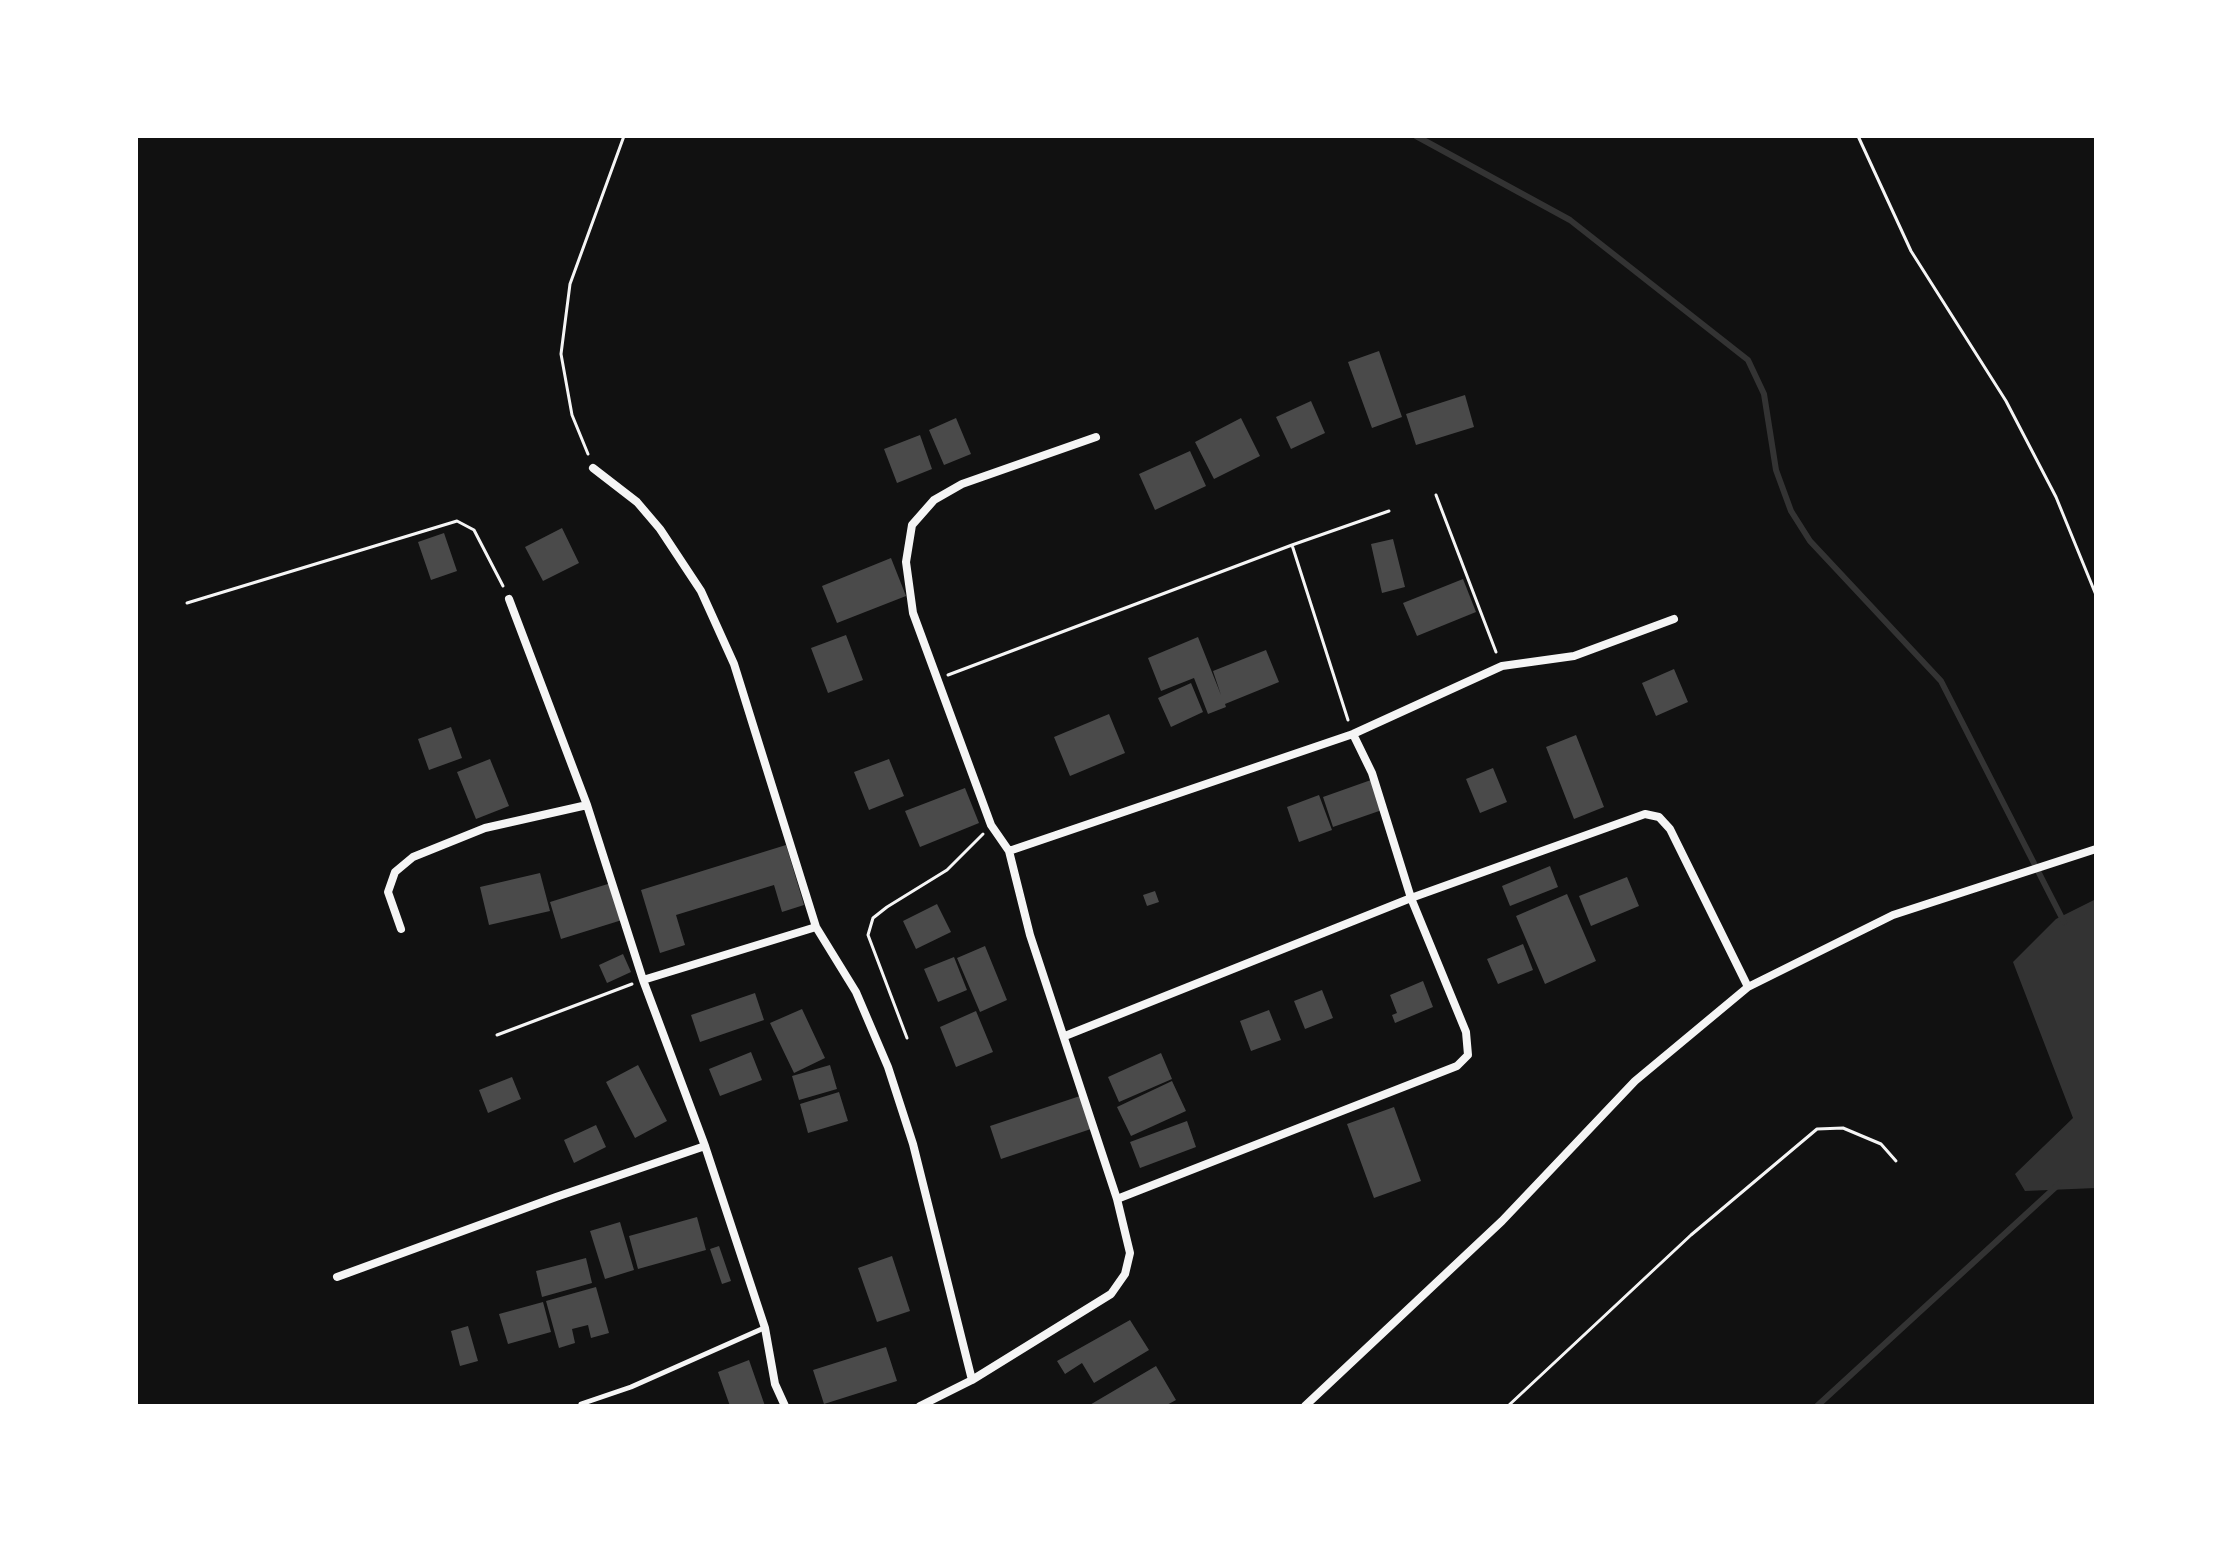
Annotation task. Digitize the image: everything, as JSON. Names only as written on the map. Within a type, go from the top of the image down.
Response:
[{"type":"street","points":[[920,1406],[972,1380],[1111,1294],[1125,1274],[1130,1253],[1117,1199],[1030,935],[1009,851],[991,825],[913,613],[906,562],[912,525],[934,500],[962,484],[1096,437]]},
{"type":"street","points":[[593,468],[637,502],[660,529],[701,591],[743,689],[816,927],[856,992],[888,1067],[913,1144],[972,1380]]},
{"type":"street","points":[[509,599],[587,805],[643,980],[705,1146],[765,1328],[775,1384],[785,1406]]},
{"type":"street","points":[[1009,851],[1353,734],[1502,666],[1574,656],[1674,619]]},
{"type":"street","points":[[1117,1199],[1457,1066],[1468,1055],[1466,1032],[1411,898],[1372,773],[1353,734]]},
{"type":"street","points":[[401,929],[388,892],[395,872],[413,857],[485,828],[587,805]]},
{"type":"street","points":[[1065,1036],[1411,898],[1645,814],[1659,817],[1670,829],[1748,987]]},
{"type":"street","points":[[1305,1406],[1502,1221],[1635,1081],[1748,987],[1893,915],[2096,849]]},
{"type":"street","points":[[643,980],[816,927]]},
{"type":"street","points":[[337,1277],[705,1146]]},
{"type":"lane","points":[[581,1404],[631,1387],[765,1328]]},
{"type":"path","points":[[593,468],[572,415],[561,354],[570,284],[624,136]]},
{"type":"path","points":[[1858,136],[1911,251],[2006,401],[2056,497],[2096,595]]},
{"type":"path","points":[[1436,495],[1502,666]]},
{"type":"path","points":[[937,680],[1389,511]]},
{"type":"path","points":[[187,603],[457,521],[474,530],[509,599]]},
{"type":"path","points":[[1292,545],[1353,734]]},
{"type":"path","points":[[907,1038],[868,935],[873,918],[947,870],[991,825]]},
{"type":"path","points":[[497,1035],[643,980]]},
{"type":"path","points":[[1508,1406],[1691,1235],[1817,1129],[1843,1128],[1881,1144],[1896,1161]]},
{"type":"shaded area","points":[[2096,899],[2096,1188],[2025,1191],[2015,1174],[2073,1118],[2013,962],[2056,919]]},
{"type":"building","points":[[1379,351],[1402,417],[1372,428],[1348,362]]},
{"type":"building","points":[[1465,395],[1474,427],[1416,445],[1406,414]]},
{"type":"building","points":[[1311,401],[1325,433],[1291,449],[1276,417]]},
{"type":"building","points":[[956,418],[971,454],[944,465],[929,430]]},
{"type":"building","points":[[1241,418],[1260,456],[1214,479],[1195,442]]},
{"type":"building","points":[[920,435],[932,469],[897,483],[884,449]]},
{"type":"building","points":[[1190,451],[1206,486],[1155,510],[1139,474]]},
{"type":"building","points":[[562,528],[579,563],[543,581],[525,547]]},
{"type":"building","points":[[444,533],[457,571],[431,580],[418,542]]},
{"type":"building","points":[[1393,539],[1405,587],[1382,593],[1371,544]]},
{"type":"building","points":[[891,558],[906,596],[837,623],[822,586]]},
{"type":"building","points":[[1463,579],[1476,612],[1417,636],[1403,603]]},
{"type":"building","points":[[846,635],[863,680],[828,693],[811,648]]},
{"type":"building","points":[[1198,637],[1221,695],[1213,671],[1266,650],[1279,682],[1208,714],[1194,678],[1161,691],[1148,658]]},
{"type":"building","points":[[1674,669],[1688,702],[1656,716],[1642,683]]},
{"type":"building","points":[[1191,683],[1203,712],[1171,727],[1158,698]]},
{"type":"building","points":[[1109,714],[1125,753],[1070,776],[1054,737]]},
{"type":"building","points":[[451,727],[462,758],[429,770],[418,739]]},
{"type":"building","points":[[1576,735],[1604,807],[1574,819],[1546,747]]},
{"type":"building","points":[[490,759],[509,806],[476,819],[457,772]]},
{"type":"building","points":[[889,759],[904,796],[869,810],[854,772]]},
{"type":"building","points":[[1493,768],[1507,802],[1480,813],[1466,779]]},
{"type":"building","points":[[1371,780],[1382,810],[1333,827],[1323,797]]},
{"type":"building","points":[[965,788],[979,823],[920,847],[905,811]]},
{"type":"building","points":[[1319,795],[1332,830],[1299,842],[1287,807]]},
{"type":"building","points":[[786,845],[804,905],[782,912],[774,885],[676,915],[685,945],[660,953],[641,890]]},
{"type":"building","points":[[1550,866],[1558,887],[1510,906],[1502,886]]},
{"type":"building","points":[[540,873],[550,911],[489,925],[480,887]]},
{"type":"building","points":[[1627,877],[1639,906],[1591,926],[1579,896]]},
{"type":"building","points":[[611,883],[622,920],[561,939],[550,902]]},
{"type":"building","points":[[1155,891],[1159,902],[1147,906],[1143,895]]},
{"type":"building","points":[[1567,894],[1596,961],[1545,984],[1516,916]]},
{"type":"building","points":[[937,904],[951,932],[916,949],[903,921]]},
{"type":"building","points":[[1523,944],[1533,970],[1498,984],[1487,959]]},
{"type":"building","points":[[985,946],[1007,1000],[980,1012],[957,958]]},
{"type":"building","points":[[623,954],[631,972],[607,983],[599,965]]},
{"type":"building","points":[[954,957],[967,990],[938,1002],[924,969]]},
{"type":"building","points":[[1423,981],[1433,1007],[1395,1023],[1392,1015],[1397,1013],[1390,995]]},
{"type":"building","points":[[1322,990],[1333,1018],[1305,1029],[1294,1001]]},
{"type":"building","points":[[755,993],[764,1020],[700,1042],[691,1015]]},
{"type":"building","points":[[802,1009],[825,1058],[794,1073],[770,1023]]},
{"type":"building","points":[[1269,1010],[1281,1040],[1251,1051],[1240,1021]]},
{"type":"building","points":[[976,1011],[993,1052],[956,1067],[940,1027]]},
{"type":"building","points":[[751,1052],[762,1080],[720,1096],[709,1069]]},
{"type":"building","points":[[1161,1053],[1172,1079],[1119,1102],[1108,1077]]},
{"type":"building","points":[[638,1065],[667,1121],[635,1138],[606,1082]]},
{"type":"building","points":[[830,1065],[837,1089],[799,1100],[792,1076]]},
{"type":"building","points":[[512,1077],[521,1099],[488,1113],[479,1090]]},
{"type":"building","points":[[1172,1081],[1186,1111],[1131,1136],[1117,1107]]},
{"type":"building","points":[[839,1092],[848,1121],[808,1133],[800,1104]]},
{"type":"building","points":[[1080,1096],[1091,1129],[1001,1159],[990,1126]]},
{"type":"building","points":[[1394,1107],[1421,1181],[1374,1198],[1347,1124]]},
{"type":"building","points":[[1187,1121],[1196,1147],[1140,1168],[1130,1142]]},
{"type":"building","points":[[596,1125],[606,1147],[574,1163],[564,1140]]},
{"type":"building","points":[[697,1217],[706,1250],[638,1269],[629,1236]]},
{"type":"building","points":[[620,1222],[634,1270],[605,1279],[590,1231]]},
{"type":"building","points":[[719,1246],[731,1281],[722,1284],[710,1249]]},
{"type":"building","points":[[892,1256],[910,1311],[877,1322],[858,1268]]},
{"type":"building","points":[[586,1258],[592,1283],[542,1297],[536,1271]]},
{"type":"building","points":[[596,1287],[609,1333],[591,1338],[588,1325],[572,1329],[575,1343],[559,1348],[546,1301]]},
{"type":"building","points":[[543,1302],[551,1332],[508,1344],[499,1314]]},
{"type":"building","points":[[1130,1320],[1149,1350],[1094,1383],[1082,1363],[1065,1374],[1057,1361]]},
{"type":"building","points":[[468,1326],[478,1361],[460,1366],[451,1331]]},
{"type":"building","points":[[886,1347],[897,1381],[824,1404],[813,1370]]},
{"type":"building","points":[[749,1360],[765,1406],[730,1406],[718,1372]]},
{"type":"building","points":[[1156,1366],[1176,1400],[1165,1406],[1088,1406]]},
{"type":"waterway","points":[[1416,136],[1570,220],[1748,360],[1764,394],[1776,470],[1791,511],[1810,541],[1941,681],[2064,922]]},
{"type":"waterway","points":[[1817,1406],[2059,1184]]}]
